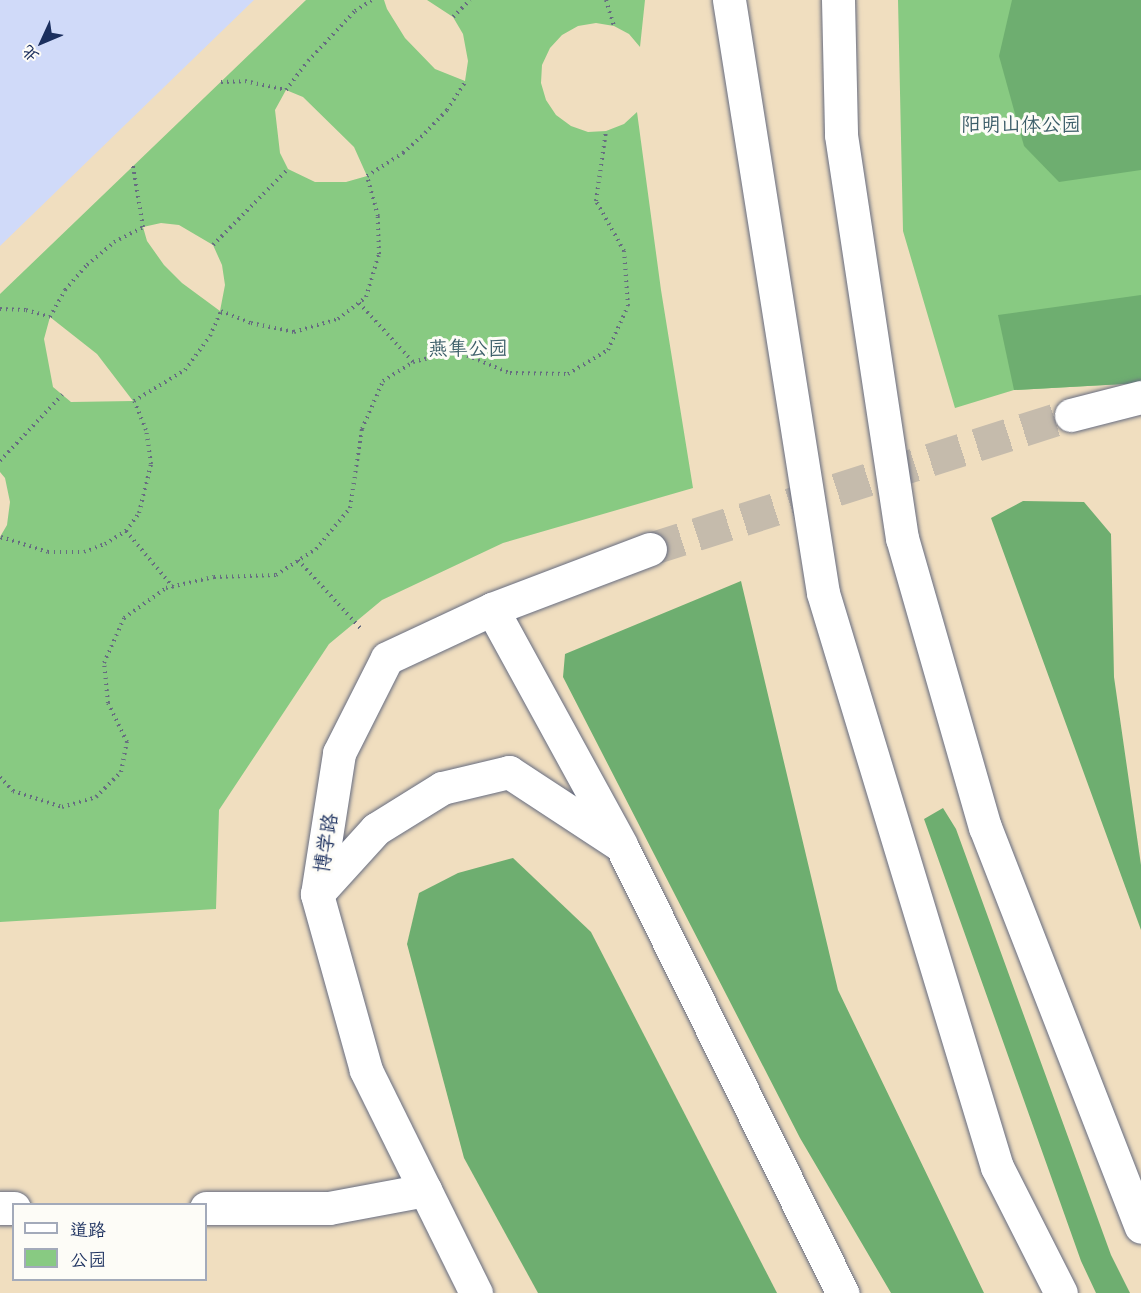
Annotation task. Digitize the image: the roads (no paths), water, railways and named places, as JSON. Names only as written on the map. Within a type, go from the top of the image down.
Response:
[{"type":"main road","points":[[729,0],[823,593],[997,1167],[1061,1293]]},
{"type":"main road","points":[[838,0],[841,135],[902,538],[985,827],[1141,1227]]},
{"type":"main road","points":[[1071,415],[1141,397]]},
{"type":"main road","points":[[650,549],[492,609],[621,845],[842,1293]]},
{"type":"main road","name":"博学路","points":[[476,1293],[366,1070],[317,894],[339,753],[387,658],[492,609]]},
{"type":"main road","points":[[317,894],[376,829],[442,788],[509,772],[621,845]]},
{"type":"main road","points":[[207,1208],[329,1208],[425,1190]]},
{"type":"tunnel","points":[[650,549],[1071,415]]},
{"type":"park label","name":"阳明山体公园","points":[[1021,123]]},
{"type":"park label","name":"燕隼公园","points":[[468,347]]}]
